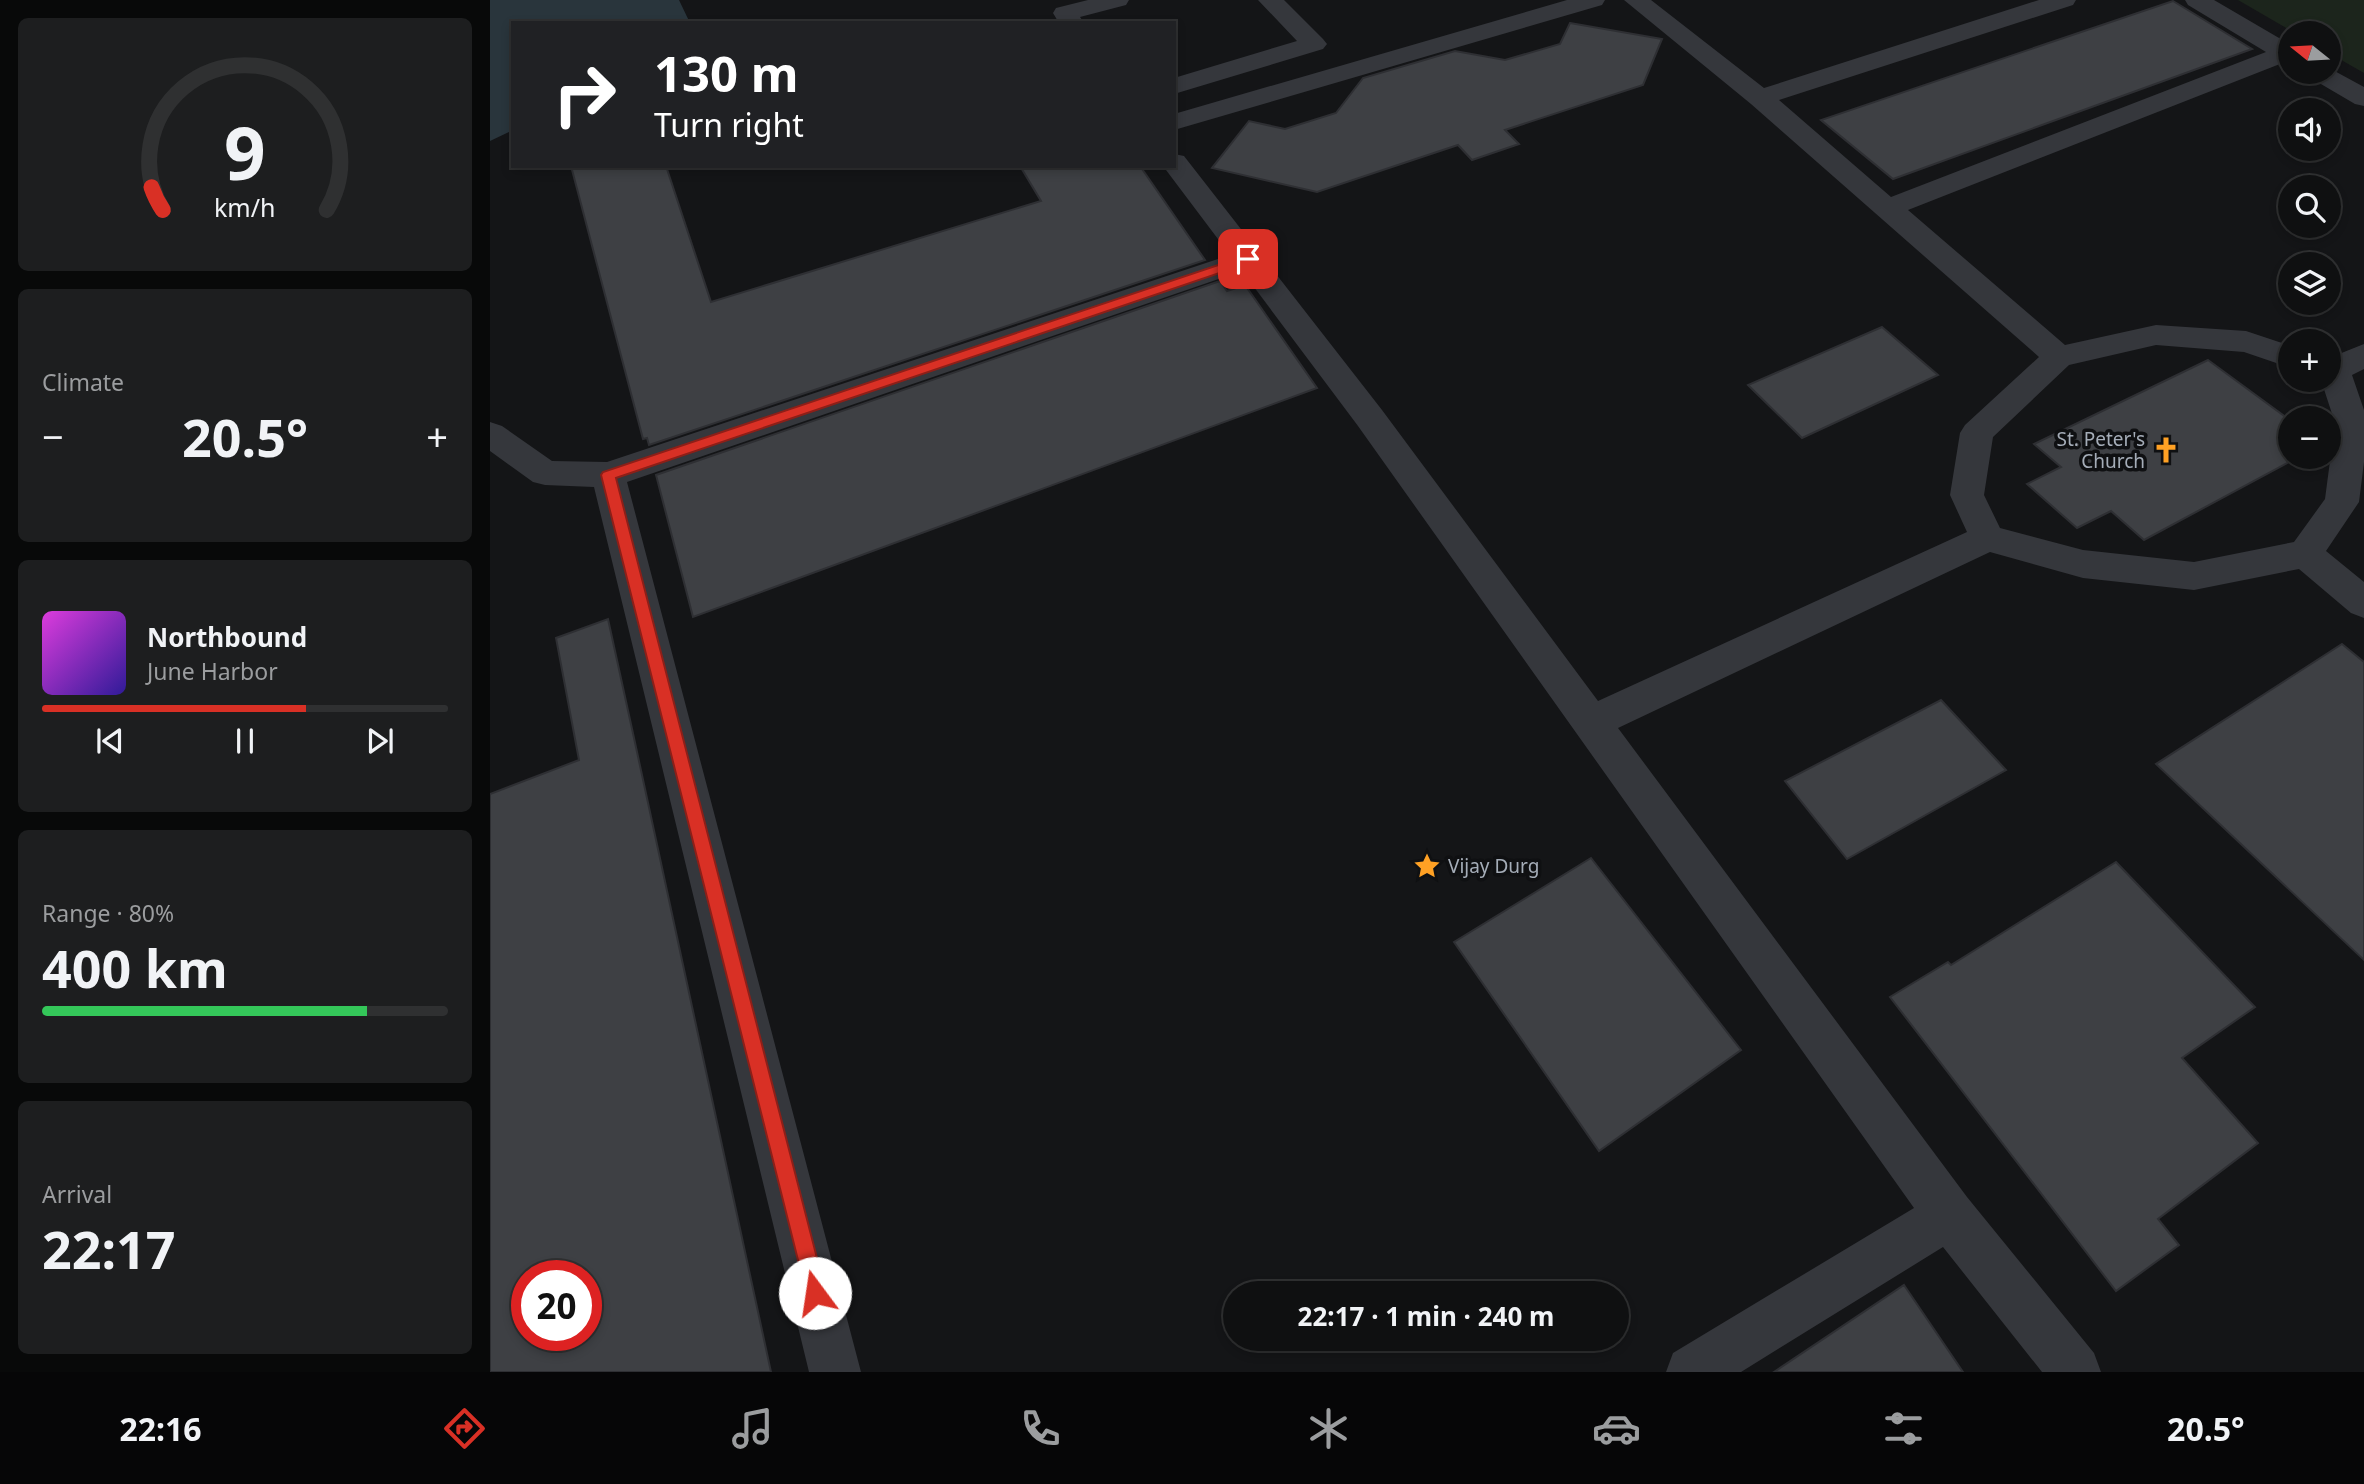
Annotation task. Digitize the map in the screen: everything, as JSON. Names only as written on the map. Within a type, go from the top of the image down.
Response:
[{"type":"lane","points":[[1071,21],[1065,13],[1116,0]]},
{"type":"lane","points":[[1176,85],[1314,44],[1270,0]]},
{"type":"lane","points":[[1176,121],[1593,0]]},
{"type":"lane","points":[[1636,0],[1760,97],[2059,358]]},
{"type":"lane","points":[[1760,97],[2064,0]]},
{"type":"lane","points":[[2197,0],[2278,48]]},
{"type":"lane","points":[[1888,208],[2278,58]]},
{"type":"lane","points":[[2339,84],[2364,98]]},
{"type":"lane","points":[[1176,165],[1370,418],[1949,1214],[2076,1372]]},
{"type":"lane","points":[[490,434],[545,473],[608,475],[1248,259]]},
{"type":"lane","points":[[1987,538],[1967,495],[1978,433],[2059,358],[2156,335],[2246,342],[2278,353]]},
{"type":"lane","points":[[2341,365],[2364,355]]},
{"type":"lane","points":[[1591,722],[1987,538],[2083,564],[2194,576],[2305,554],[2342,502],[2352,424],[2340,392]]},
{"type":"lane","points":[[608,475],[835,1372]]},
{"type":"lane","points":[[2305,554],[2359,592]]},
{"type":"lane","points":[[1692,1372],[1949,1214]]},
{"type":"shaded area","points":[[490,0],[679,0],[689,21],[511,21],[511,131],[490,141]]},
{"type":"shaded area","points":[[2238,0],[2364,0],[2364,73],[2342,60],[2342,21],[2278,21],[2278,23]]},
{"type":"building","points":[[2173,1],[2252,49],[1893,179],[1821,120]]},
{"type":"building","points":[[1570,23],[1662,39],[1643,85],[1505,130],[1519,144],[1472,160],[1458,145],[1317,192],[1212,168],[1249,121],[1285,129],[1336,113],[1363,78],[1455,51],[1505,60],[1560,44]]},
{"type":"building","points":[[572,168],[667,168],[711,302],[1041,201],[1021,168],[1141,168],[1205,260],[649,445],[647,438],[643,439]]},
{"type":"building","points":[[1220,281],[1227,291],[1245,285],[1317,388],[693,617],[656,475]]},
{"type":"building","points":[[1882,327],[1938,375],[1802,438],[1748,385]]},
{"type":"building","name":"St. Peter's Church","points":[[2208,360],[2278,411],[2278,468],[2144,540],[2111,511],[2077,528],[2027,484],[2061,467],[2034,444]]},
{"type":"building","points":[[608,619],[771,1372],[490,1372],[490,794],[579,760],[556,638]]},
{"type":"building","points":[[2342,644],[2364,662],[2364,960],[2156,764]]},
{"type":"building","points":[[1941,700],[2006,770],[1847,859],[1785,781]]},
{"type":"building","points":[[1591,858],[1741,1050],[1599,1151],[1454,942]]},
{"type":"building","points":[[2116,862],[2255,1007],[2182,1058],[2258,1143],[2158,1219],[2179,1245],[2116,1291],[1890,997],[1948,962],[1951,965]]},
{"type":"building","points":[[1904,1285],[1963,1372],[1774,1372]]},
{"type":"place","name":"St. Peter's Church","points":[[2166,450]]},
{"type":"place","name":"Vijay Durg","points":[[1427,866]]},
{"type":"route","points":[[815,1293],[608,475],[1248,259]]}]
